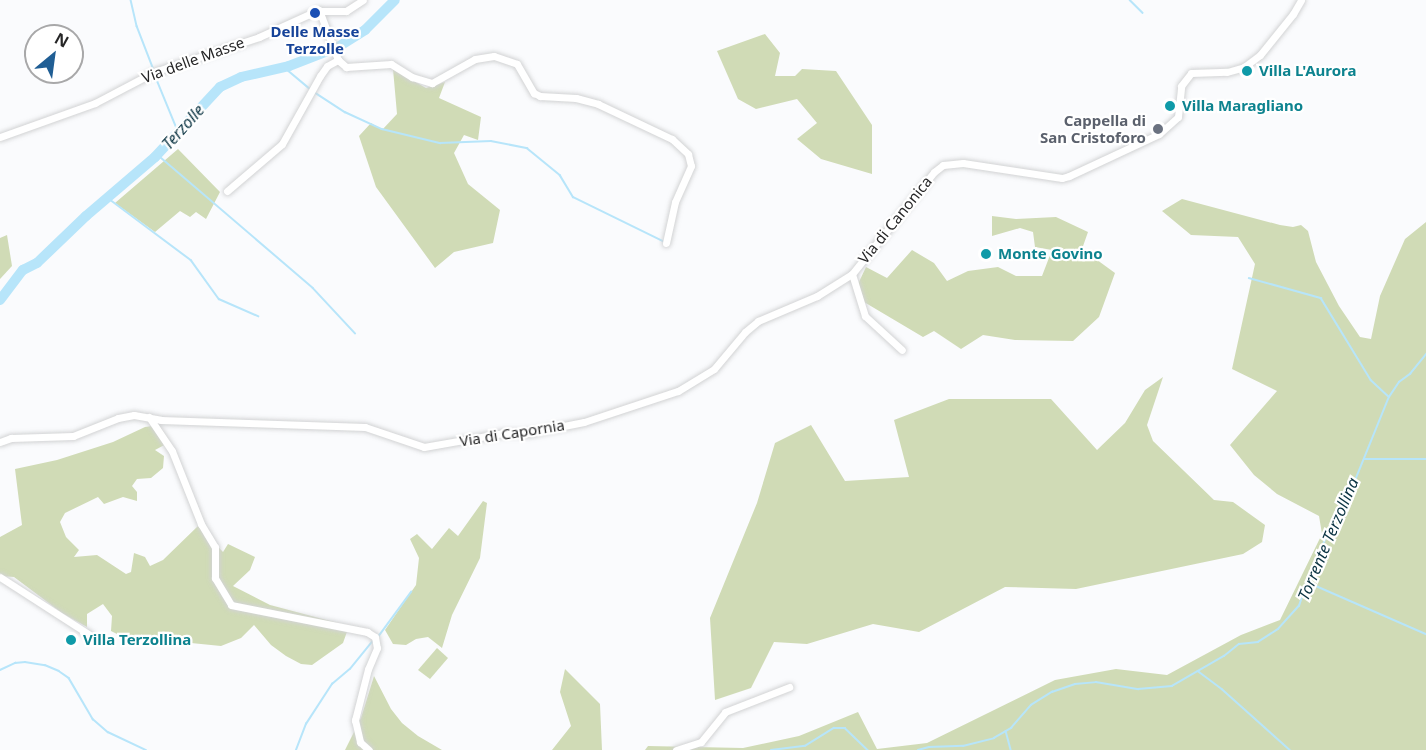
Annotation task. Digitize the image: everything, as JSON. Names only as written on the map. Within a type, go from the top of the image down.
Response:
[{"type":"street","name":"Via delle Masse","points":[[0,137],[95,103],[154,72],[259,37],[319,10],[346,11],[363,0]]},
{"type":"street","name":"Via di Canonica","points":[[839,284],[852,274],[934,172],[943,165],[963,163],[1062,178],[1069,176],[1160,134],[1178,117],[1181,86],[1191,73],[1227,72],[1244,68],[1260,56],[1293,14],[1301,0]]},
{"type":"street","points":[[319,10],[333,42],[337,59],[350,69],[391,64],[418,80],[432,83],[475,59],[494,56],[517,64],[534,93],[540,96],[576,98],[598,104],[672,139],[688,154],[692,166],[675,202],[666,243]]},
{"type":"street","points":[[227,191],[282,144],[320,76],[327,66],[337,59]]},
{"type":"street","points":[[852,274],[865,316],[902,350]]},
{"type":"street","name":"Via di Capornia","points":[[0,442],[11,438],[73,436],[118,418],[134,416],[365,427],[424,447],[503,433],[528,433],[584,422],[678,391],[714,369],[745,332],[758,321],[839,284]]},
{"type":"street","points":[[149,417],[172,451],[201,524],[215,547],[215,578],[231,604],[368,632],[376,639],[355,720],[360,742],[369,750]]},
{"type":"street","points":[[0,576],[90,635]]},
{"type":"street","points":[[676,750],[701,742],[725,712],[789,687]]},
{"type":"green space","points":[[765,34],[780,53],[775,76],[795,76],[802,69],[836,71],[872,125],[872,174],[821,159],[797,139],[817,123],[797,99],[756,109],[738,99],[717,51]]},
{"type":"green space","points":[[393,69],[426,88],[445,82],[439,98],[481,117],[478,140],[464,135],[454,153],[468,184],[500,210],[493,243],[454,252],[435,268],[376,187],[359,136],[371,123],[382,130],[397,114]]},
{"type":"green space","points":[[178,149],[220,192],[206,219],[196,212],[190,217],[180,211],[155,232],[115,203]]},
{"type":"green space","points":[[1182,199],[1280,225],[1293,227],[1301,225],[1308,231],[1316,262],[1339,306],[1360,337],[1371,339],[1380,296],[1405,239],[1426,222],[1426,750],[645,750],[648,746],[743,748],[799,736],[858,712],[877,749],[927,743],[1055,680],[1116,669],[1167,675],[1241,635],[1280,620],[1322,534],[1319,516],[1277,494],[1254,475],[1230,445],[1277,391],[1232,369],[1255,264],[1238,237],[1191,235],[1162,211]]},
{"type":"green space","points":[[992,216],[1016,219],[1056,217],[1088,232],[1082,249],[1115,273],[1099,317],[1073,341],[1015,340],[983,335],[961,349],[934,331],[923,337],[864,302],[858,284],[866,267],[887,278],[912,250],[934,263],[947,281],[968,271],[998,267],[1016,276],[1042,276],[1052,250],[1035,247],[1033,232],[1020,228],[992,236]]},
{"type":"green space","points":[[7,235],[12,266],[0,279],[0,238]]},
{"type":"green space","points":[[1163,377],[1147,425],[1153,441],[1214,500],[1233,502],[1265,525],[1262,542],[1243,554],[1076,589],[1005,587],[919,632],[873,624],[807,644],[774,642],[751,688],[715,700],[710,618],[757,503],[775,443],[811,425],[845,481],[909,477],[894,420],[949,399],[1051,399],[1097,450],[1125,423],[1145,390]]},
{"type":"green space","points":[[159,425],[170,442],[155,450],[164,456],[163,468],[151,478],[137,479],[132,486],[137,492],[137,501],[123,497],[104,504],[98,497],[65,513],[60,522],[66,537],[79,550],[74,557],[97,555],[126,574],[131,572],[134,553],[145,557],[150,566],[163,560],[198,526],[223,552],[228,544],[255,557],[250,570],[233,586],[270,605],[349,626],[343,643],[312,665],[301,664],[286,656],[271,645],[254,625],[241,638],[221,646],[121,636],[111,631],[112,616],[103,604],[87,614],[87,627],[62,613],[14,577],[0,576],[0,537],[22,525],[15,469],[57,460],[113,442],[145,427]]},
{"type":"green space","points":[[483,501],[487,503],[480,558],[452,615],[442,648],[428,637],[416,639],[406,645],[393,644],[385,630],[416,585],[419,558],[410,539],[417,534],[432,549],[449,528],[458,536]]},
{"type":"green space","points":[[437,648],[448,658],[430,679],[418,670]]},
{"type":"green space","points":[[565,669],[600,704],[602,750],[552,750],[571,726],[560,692]]},
{"type":"green space","points":[[374,676],[391,709],[402,723],[418,736],[442,750],[345,750],[361,718]]},
{"type":"waterway","points":[[131,0],[137,26],[154,70]]},
{"type":"waterway","name":"Terzolle","points":[[0,300],[23,270],[37,263],[86,216],[155,157],[220,87],[241,77],[289,66],[338,47],[365,30],[395,0]]},
{"type":"waterway","points":[[1130,0],[1143,13]]},
{"type":"waterway","points":[[284,67],[310,89]]},
{"type":"waterway","points":[[155,75],[178,131]]},
{"type":"waterway","points":[[314,92],[345,112],[382,129],[440,143],[491,141],[527,148],[560,175],[573,197],[663,241]]},
{"type":"waterway","points":[[158,155],[313,288],[355,333]]},
{"type":"waterway","points":[[108,198],[191,260],[219,299],[258,316]]},
{"type":"waterway","points":[[1249,278],[1321,298],[1371,380],[1388,396]]},
{"type":"waterway","name":"Torrente Terzollina","points":[[918,750],[929,747],[963,746],[994,738],[1011,728],[1031,705],[1052,692],[1075,684],[1096,682],[1138,689],[1172,686],[1224,656],[1239,644],[1258,642],[1278,629],[1299,606],[1333,521],[1354,483],[1389,397],[1399,382],[1410,374],[1426,354]]},
{"type":"waterway","points":[[1364,459],[1426,459]]},
{"type":"waterway","points":[[1307,582],[1426,634]]},
{"type":"waterway","points":[[378,637],[411,592]]},
{"type":"waterway","points":[[296,750],[306,724],[332,684],[350,669],[372,642]]},
{"type":"waterway","name":"Torrente Terzollina","points":[[0,670],[15,663],[25,662],[45,665],[59,671],[69,678],[93,719],[108,732],[146,750]]},
{"type":"waterway","points":[[1198,671],[1222,689],[1290,750]]},
{"type":"waterway","name":"Torrente Terzollina","points":[[771,750],[805,746],[834,728],[845,728],[868,750]]},
{"type":"waterway","points":[[1006,731],[1011,750]]},
{"type":"place","name":"Delle Masse Terzolle","points":[[315,13]]},
{"type":"place","name":"Villa L'Aurora","points":[[1247,71]]},
{"type":"place","name":"Villa Maragliano","points":[[1170,106]]},
{"type":"place","name":"Cappella di San Cristoforo","points":[[1158,129]]},
{"type":"place","name":"Monte Govino","points":[[986,254]]},
{"type":"place","name":"Villa Terzollina","points":[[71,640]]}]
